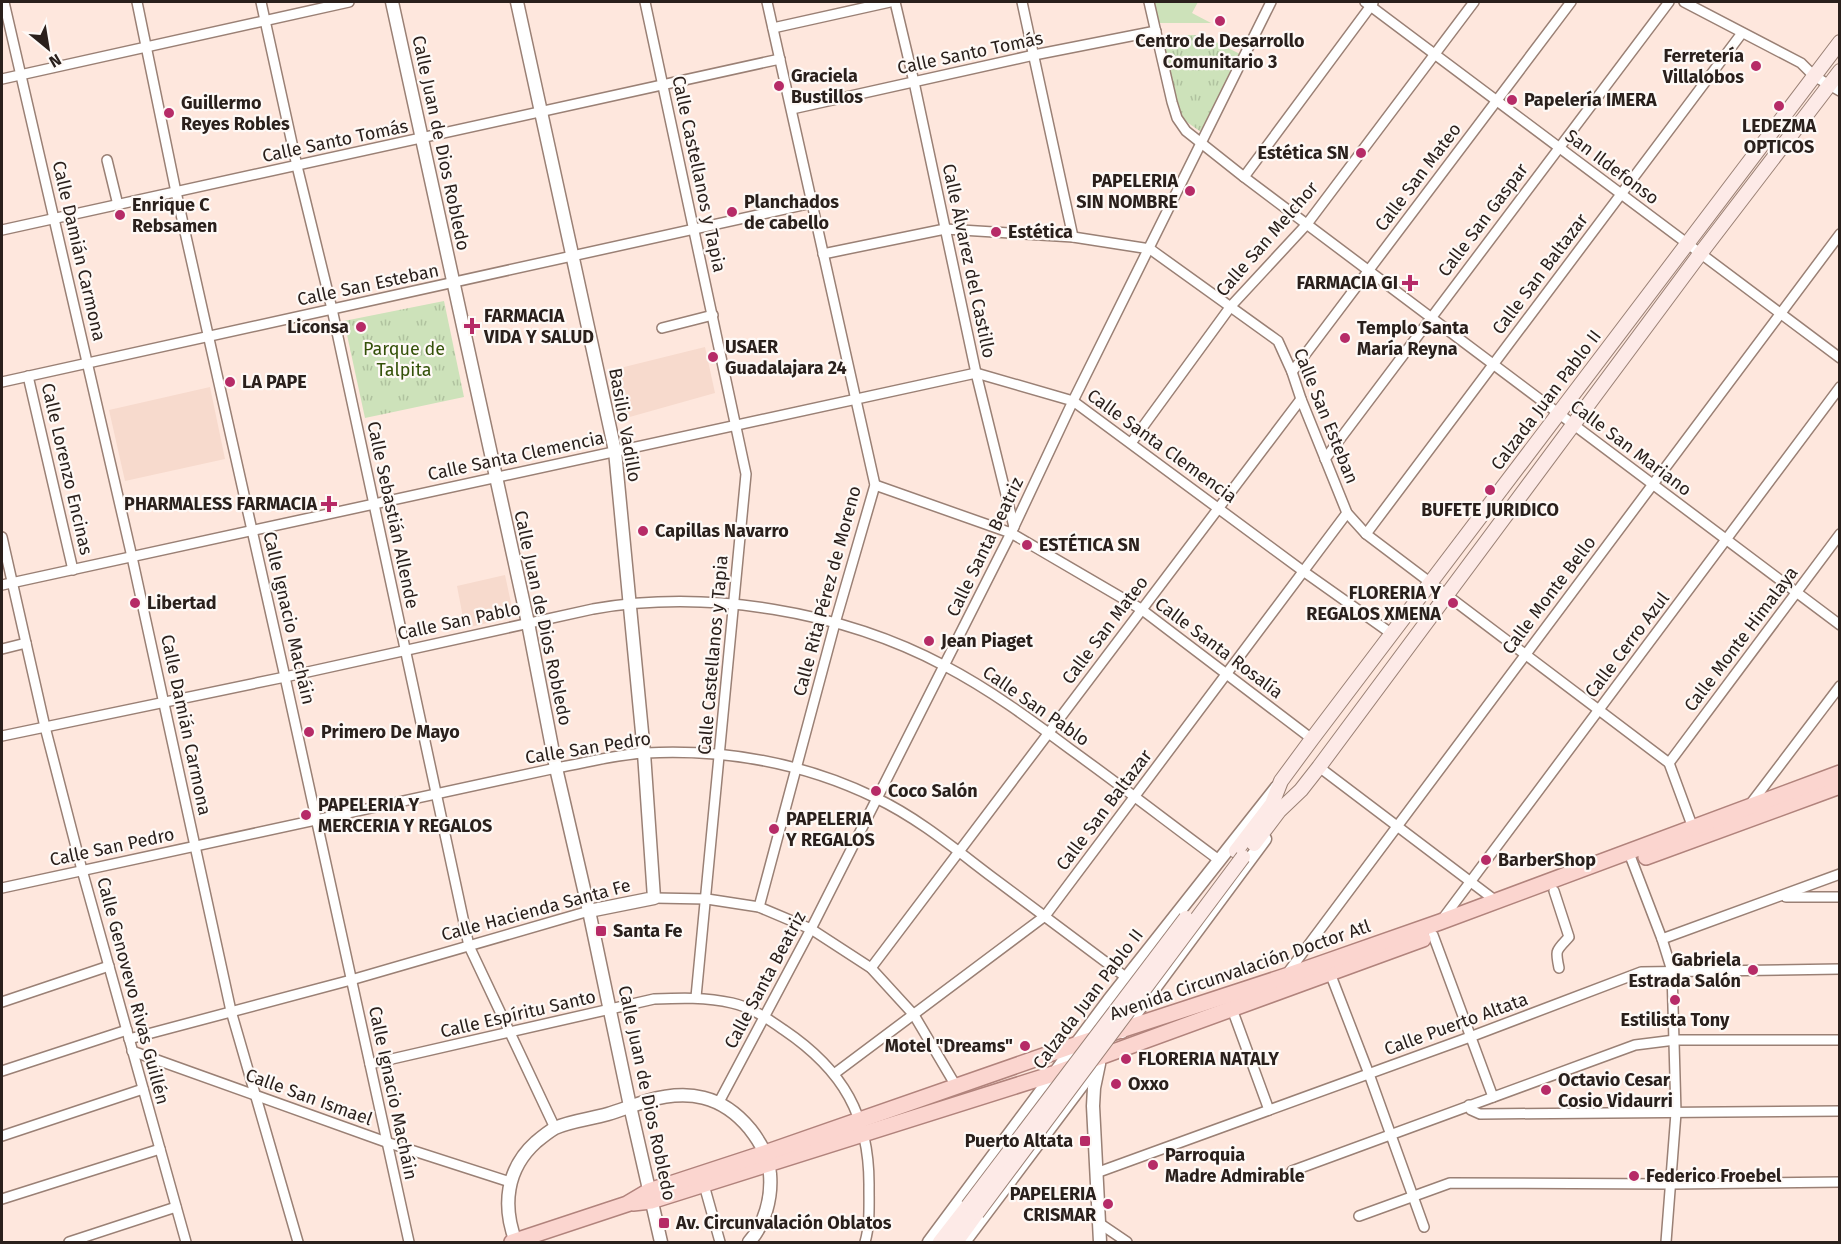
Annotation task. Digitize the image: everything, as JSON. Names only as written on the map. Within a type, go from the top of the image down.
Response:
[{"type":"main road","name":"Calzada Juan Pablo II","points":[[940,1242],[973,1209],[1240,854],[1272,804],[1281,781],[1839,42]]},
{"type":"main road","name":"Calzada Juan Pablo II","points":[[1240,854],[1301,790],[1319,767],[1700,254],[1837,80]]},
{"type":"main road","name":"Avenida Circunvalación Doctor Atl","points":[[862,1127],[956,1086],[1075,1045],[1554,891],[1693,828],[1839,773]]},
{"type":"main road","name":"Avenida Circunvalación Doctor Atl","points":[[650,1196],[862,1127],[1053,1074],[1330,973],[1436,929],[1496,901],[1839,786]]},
{"type":"main road","name":"Avenida Circunvalación Doctor Atl","points":[[650,1196],[704,1185],[767,1159]]},
{"type":"main road","points":[[514,1242],[650,1196]]},
{"type":"main road","name":"Calzada Juan Pablo II","points":[[956,1242],[973,1209]]},
{"type":"street","name":"Calle Damián Carmona","points":[[4,2],[132,557],[231,1011],[298,1242]]},
{"type":"street","name":"Calle Ignacio Macháin","points":[[137,2],[176,192],[409,1242]]},
{"type":"street","name":"Calle Sebastián Allende","points":[[261,2],[297,166],[332,309],[468,946],[555,1128]]},
{"type":"street","points":[[2,79],[349,2]]},
{"type":"street","name":"Calle Juan de Dios Robledo","points":[[392,2],[528,623],[556,768],[661,1242]]},
{"type":"street","name":"Basilio Vadillo","points":[[517,2],[615,451],[644,753],[654,898]]},
{"type":"street","name":"Calle Castellanos y Tapia","points":[[645,2],[713,315],[747,485],[696,997]]},
{"type":"street","name":"Calle Rita Pérez de Moreno","points":[[759,907],[835,623],[875,485],[767,2]]},
{"type":"street","points":[[773,28],[892,2]]},
{"type":"street","name":"Calle Álvarez del Castillo","points":[[892,2],[914,82],[1012,530]]},
{"type":"street","points":[[1022,2],[1073,237]]},
{"type":"street","name":"Calle San Mariano","points":[[1149,2],[1177,118],[1186,131],[1368,271],[1839,625]]},
{"type":"street","name":"Calle Santa Beatriz","points":[[719,1102],[811,929],[945,666],[1073,401],[1271,2]]},
{"type":"street","name":"Calle San Melchor","points":[[1131,442],[1231,306],[1307,224],[1474,2]]},
{"type":"street","name":"Calle San Mateo","points":[[1292,372],[1571,2]]},
{"type":"street","name":"Calle San Gaspar","points":[[1325,459],[1669,2]]},
{"type":"street","points":[[1684,2],[1837,80]]},
{"type":"street","points":[[1244,177],[1370,3]]},
{"type":"street","name":"San Ildefonso","points":[[1370,3],[1434,54],[1839,358]]},
{"type":"street","name":"Calle Santo Tomás","points":[[792,109],[1034,55],[1156,31]]},
{"type":"street","name":"Calle San Baltazar","points":[[1366,534],[1743,33]]},
{"type":"street","name":"Calle Santo Tomás","points":[[2,230],[780,59]]},
{"type":"street","points":[[107,160],[118,205]]},
{"type":"street","name":"Calle San Esteban","points":[[2,382],[812,203]]},
{"type":"street","name":"Calle San Esteban","points":[[823,254],[945,229],[1073,237],[1150,249],[1278,341],[1347,513],[1366,534],[1668,763]]},
{"type":"street","name":"Calle Monte Bello","points":[[1286,976],[1839,234]]},
{"type":"street","points":[[662,328],[713,315]]},
{"type":"street","name":"Calle Santa Clemencia","points":[[2,585],[976,373],[1073,401],[1303,572],[1392,634]]},
{"type":"street","name":"Calle Lorenzo Encinas","points":[[28,376],[73,570]]},
{"type":"street","name":"Calle Cerro Azul","points":[[1436,929],[1839,387]]},
{"type":"street","name":"Calle San Mateo","points":[[871,968],[1301,399]]},
{"type":"street","name":"Calle Santa Rosalía","points":[[875,485],[1012,530],[1141,609],[1312,739]]},
{"type":"street","name":"Calle San Baltazar","points":[[834,1074],[1045,916],[1347,513]]},
{"type":"street","name":"Calle Monte Himalaya","points":[[1668,763],[1839,534]]},
{"type":"street","name":"Calle Genovevo Rivas Guillén","points":[[2,537],[45,727],[82,870],[186,1242]]},
{"type":"street","name":"Calle San Pablo","points":[[2,736],[593,609],[629,604],[734,604],[835,623],[891,642],[945,666],[998,697],[1219,860]]},
{"type":"street","points":[[2,649],[26,643]]},
{"type":"street","points":[[1747,808],[1839,686]]},
{"type":"street","name":"Calle San Pedro","points":[[2,888],[556,768],[644,753],[721,755],[759,759],[796,767],[877,798],[919,823],[959,851],[1126,978]]},
{"type":"street","points":[[1668,763],[1693,828]]},
{"type":"street","points":[[1319,767],[1496,901]]},
{"type":"street","name":"Calzada Juan Pablo II","points":[[929,1242],[1109,1000],[1281,781]]},
{"type":"street","name":"Calzada Juan Pablo II","points":[[965,1242],[1082,1085],[1100,1057],[1123,1030],[1301,790]]},
{"type":"street","points":[[1631,857],[1672,971],[1676,1113],[1666,1242]]},
{"type":"street","points":[[1662,939],[1839,874]]},
{"type":"street","points":[[1554,891],[1569,938],[1558,947],[1556,953],[1558,968]]},
{"type":"street","points":[[1777,897],[1839,897]]},
{"type":"street","name":"Calle Hacienda Santa Fe","points":[[2,1071],[128,1035],[351,980],[589,911],[654,898],[707,899],[759,907],[811,929],[871,968],[914,1015],[956,1086]]},
{"type":"street","points":[[1436,929],[1470,1037],[1493,1097]]},
{"type":"street","points":[[2,1002],[109,966]]},
{"type":"street","name":"Calle Puerto Altata","points":[[1096,1173],[1470,1037],[1641,972],[1839,969]]},
{"type":"street","points":[[1330,973],[1424,1227]]},
{"type":"street","name":"Calle Espíritu Santo","points":[[370,1064],[654,999],[696,997],[733,1003],[765,1017],[804,1044],[834,1074],[850,1097],[862,1127],[870,1176],[869,1215],[865,1242]]},
{"type":"street","points":[[1109,1000],[1114,1011],[1119,1014],[1124,1016],[1135,1013]]},
{"type":"street","points":[[1232,1009],[1269,1110]]},
{"type":"street","points":[[1292,1171],[1635,1045],[1675,1040],[1839,1040]]},
{"type":"street","name":"Calle San Ismael","points":[[132,1051],[386,1142],[510,1182]]},
{"type":"street","points":[[1100,1057],[1093,1096],[1100,1242]]},
{"type":"street","points":[[2,1136],[143,1089]]},
{"type":"street","points":[[514,1242],[507,1199],[510,1182],[523,1156],[544,1136],[555,1128],[608,1114],[648,1100],[684,1095],[719,1102],[745,1124],[758,1139],[767,1159],[771,1185],[770,1201],[754,1241]]},
{"type":"street","points":[[1037,1097],[1048,1097],[1053,1100],[1057,1104],[1059,1114]]},
{"type":"street","points":[[1469,1106],[1471,1110],[1480,1114],[1839,1111]]},
{"type":"street","points":[[2,1199],[160,1149]]},
{"type":"street","points":[[1359,1216],[1450,1183],[1839,1182]]},
{"type":"street","points":[[704,1185],[720,1242]]},
{"type":"street","points":[[69,1242],[176,1207]]},
{"type":"street","points":[[1099,1223],[1127,1242]]},
{"type":"shaded area","points":[[705,347],[715,393],[619,420],[608,371]]},
{"type":"shaded area","points":[[210,387],[225,459],[125,481],[109,410]]},
{"type":"shaded area","points":[[505,575],[514,617],[465,628],[457,586]]},
{"type":"green space","points":[[1154,2],[1198,2],[1192,13],[1211,23],[1159,23]]},
{"type":"green space","points":[[1162,35],[1202,35],[1240,54],[1201,132],[1184,120],[1177,104]]},
{"type":"green space","name":"Parque de Talpita","points":[[444,301],[464,397],[365,418],[344,321]]},
{"type":"place","name":"Centro de Desarrollo Comunitario 3","points":[[1220,21]]},
{"type":"place","name":"Ferretería Villalobos","points":[[1756,66]]},
{"type":"place","name":"Graciela Bustillos","points":[[779,86]]},
{"type":"place","name":"Papelería IMERA","points":[[1512,100]]},
{"type":"place","name":"LEDEZMA OPTICOS","points":[[1779,106]]},
{"type":"place","name":"Guillermo Reyes Robles","points":[[169,113]]},
{"type":"place","name":"Estética SN","points":[[1361,153]]},
{"type":"place","name":"PAPELERIA SIN NOMBRE","points":[[1190,191]]},
{"type":"place","name":"Planchados de cabello","points":[[732,212]]},
{"type":"place","name":"Enrique C Rebsamen","points":[[120,215]]},
{"type":"place","name":"Estética","points":[[996,232]]},
{"type":"place","name":"FARMACIA GI","points":[[1410,283]]},
{"type":"place","name":"FARMACIA VIDA Y SALUD","points":[[472,326]]},
{"type":"place","name":"Liconsa","points":[[361,327]]},
{"type":"place","name":"Templo Santa María Reyna","points":[[1345,338]]},
{"type":"place","name":"USAER Guadalajara 24","points":[[713,357]]},
{"type":"place","name":"LA PAPE","points":[[230,382]]},
{"type":"place","name":"BUFETE JURIDICO","points":[[1490,490]]},
{"type":"place","name":"PHARMALESS FARMACIA","points":[[329,504]]},
{"type":"place","name":"Capillas Navarro","points":[[643,531]]},
{"type":"place","name":"ESTÉTICA SN","points":[[1027,545]]},
{"type":"place","name":"Libertad","points":[[135,603]]},
{"type":"place","name":"FLORERIA Y REGALOS XMENA","points":[[1453,603]]},
{"type":"place","name":"Jean Piaget","points":[[929,641]]},
{"type":"place","name":"Primero De Mayo","points":[[309,732]]},
{"type":"place","name":"Coco Salón","points":[[876,791]]},
{"type":"place","name":"PAPELERIA Y MERCERIA Y REGALOS","points":[[306,815]]},
{"type":"place","name":"PAPELERIA Y REGALOS","points":[[774,829]]},
{"type":"place","name":"BarberShop","points":[[1486,860]]},
{"type":"place","name":"Santa Fe","points":[[601,931]]},
{"type":"place","name":"Gabriela Estrada Salón","points":[[1753,970]]},
{"type":"place","name":"Estilista Tony","points":[[1675,1000]]},
{"type":"place","name":"Motel \"Dreams\"","points":[[1025,1046]]},
{"type":"place","name":"FLORERIA NATALY","points":[[1126,1059]]},
{"type":"place","name":"Oxxo","points":[[1116,1084]]},
{"type":"place","name":"Octavio Cesar Cosio Vidaurri","points":[[1546,1090]]},
{"type":"place","name":"Puerto Altata","points":[[1085,1141]]},
{"type":"place","name":"Parroquia Madre Admirable","points":[[1153,1165]]},
{"type":"place","name":"Federico Froebel","points":[[1634,1176]]},
{"type":"place","name":"PAPELERIA CRISMAR","points":[[1108,1204]]},
{"type":"place","name":"Av. Circunvalación Oblatos","points":[[664,1223]]}]
